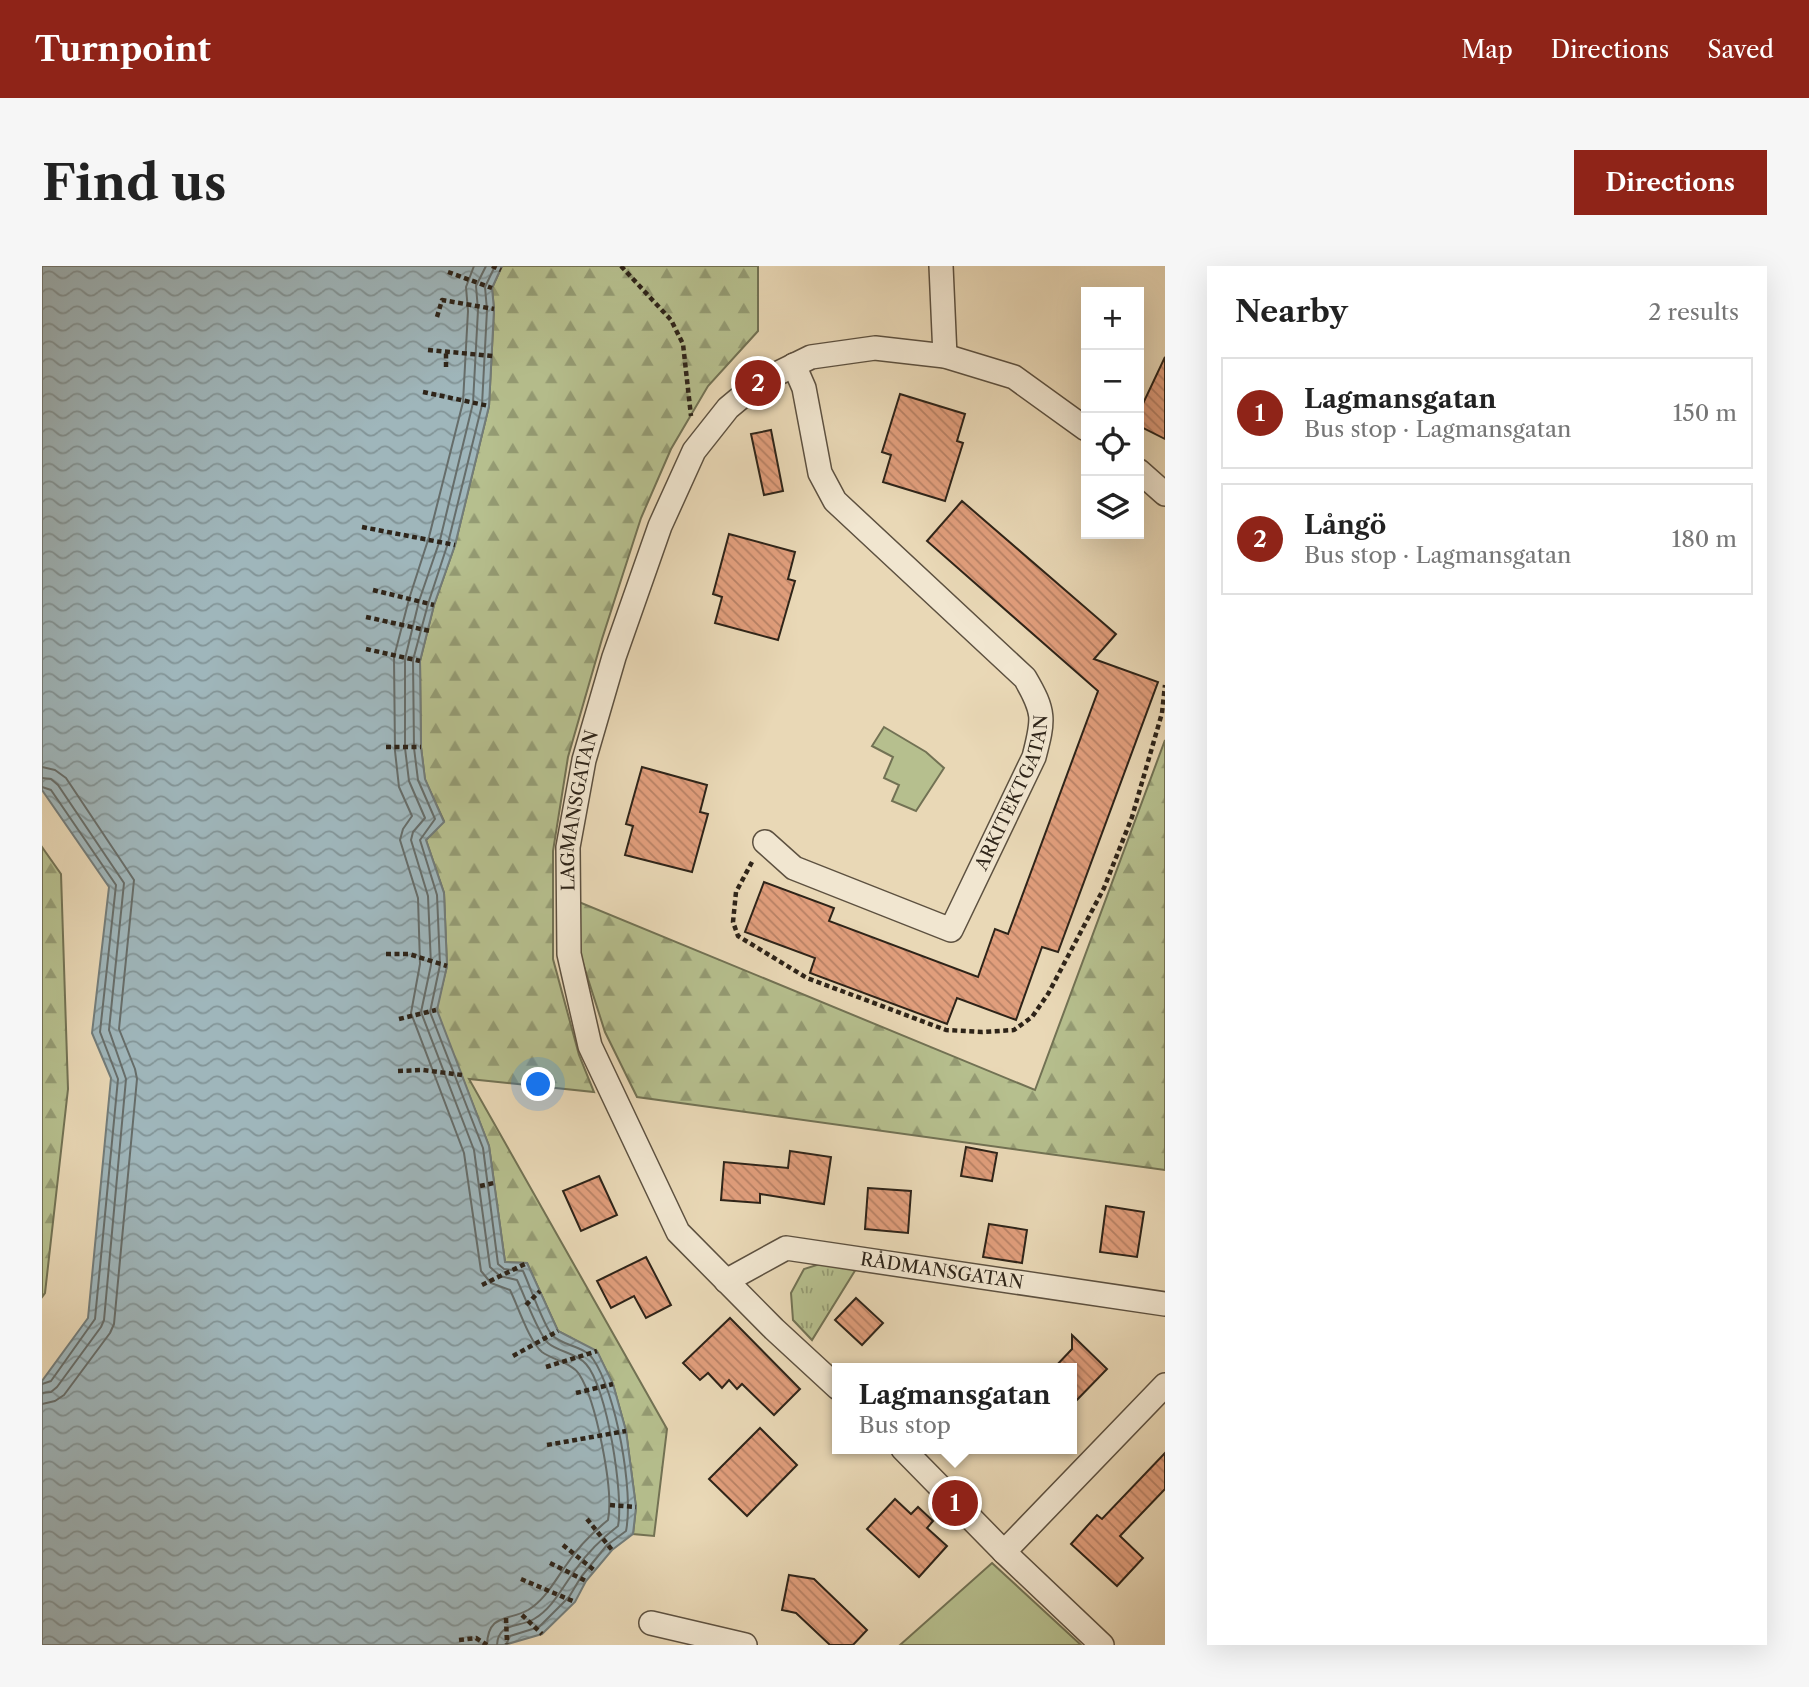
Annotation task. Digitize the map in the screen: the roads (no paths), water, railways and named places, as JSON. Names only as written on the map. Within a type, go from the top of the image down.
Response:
[{"type":"street","points":[[941,266],[945,356]]},
{"type":"street","name":"LAGMANSGATAN","points":[[832,1382],[678,1232],[590,1046],[569,954],[568,847],[583,760],[614,657],[660,526],[694,451],[727,408],[758,383],[811,357],[875,348],[945,356],[1013,377],[1081,425]]},
{"type":"street","name":"ARKITEKTGATAN","points":[[765,842],[794,868],[951,930],[1034,757],[1042,728],[1039,702],[1025,678],[835,501],[820,473],[804,388],[794,365]]},
{"type":"street","points":[[1144,475],[1165,494]]},
{"type":"street","name":"RÅDMANSGATAN","points":[[726,1281],[786,1248],[1165,1304]]},
{"type":"street","points":[[1004,1552],[1165,1384]]},
{"type":"street","points":[[908,1454],[1004,1552],[1102,1645]]},
{"type":"street","points":[[651,1623],[745,1645]]},
{"type":"water","points":[[42,266],[502,266],[492,288],[494,309],[489,406],[455,545],[434,605],[420,661],[421,747],[425,779],[444,822],[426,840],[444,893],[447,966],[437,1010],[489,1146],[505,1262],[527,1263],[558,1331],[597,1351],[613,1384],[626,1431],[636,1507],[633,1534],[612,1550],[586,1581],[575,1602],[542,1634],[504,1645],[42,1645],[42,1381],[88,1318],[111,1078],[92,1033],[109,887],[42,790]]},
{"type":"place","name":"Långö","points":[[758,383]]},
{"type":"place","name":"Lagmansgatan","points":[[955,1503]]}]
